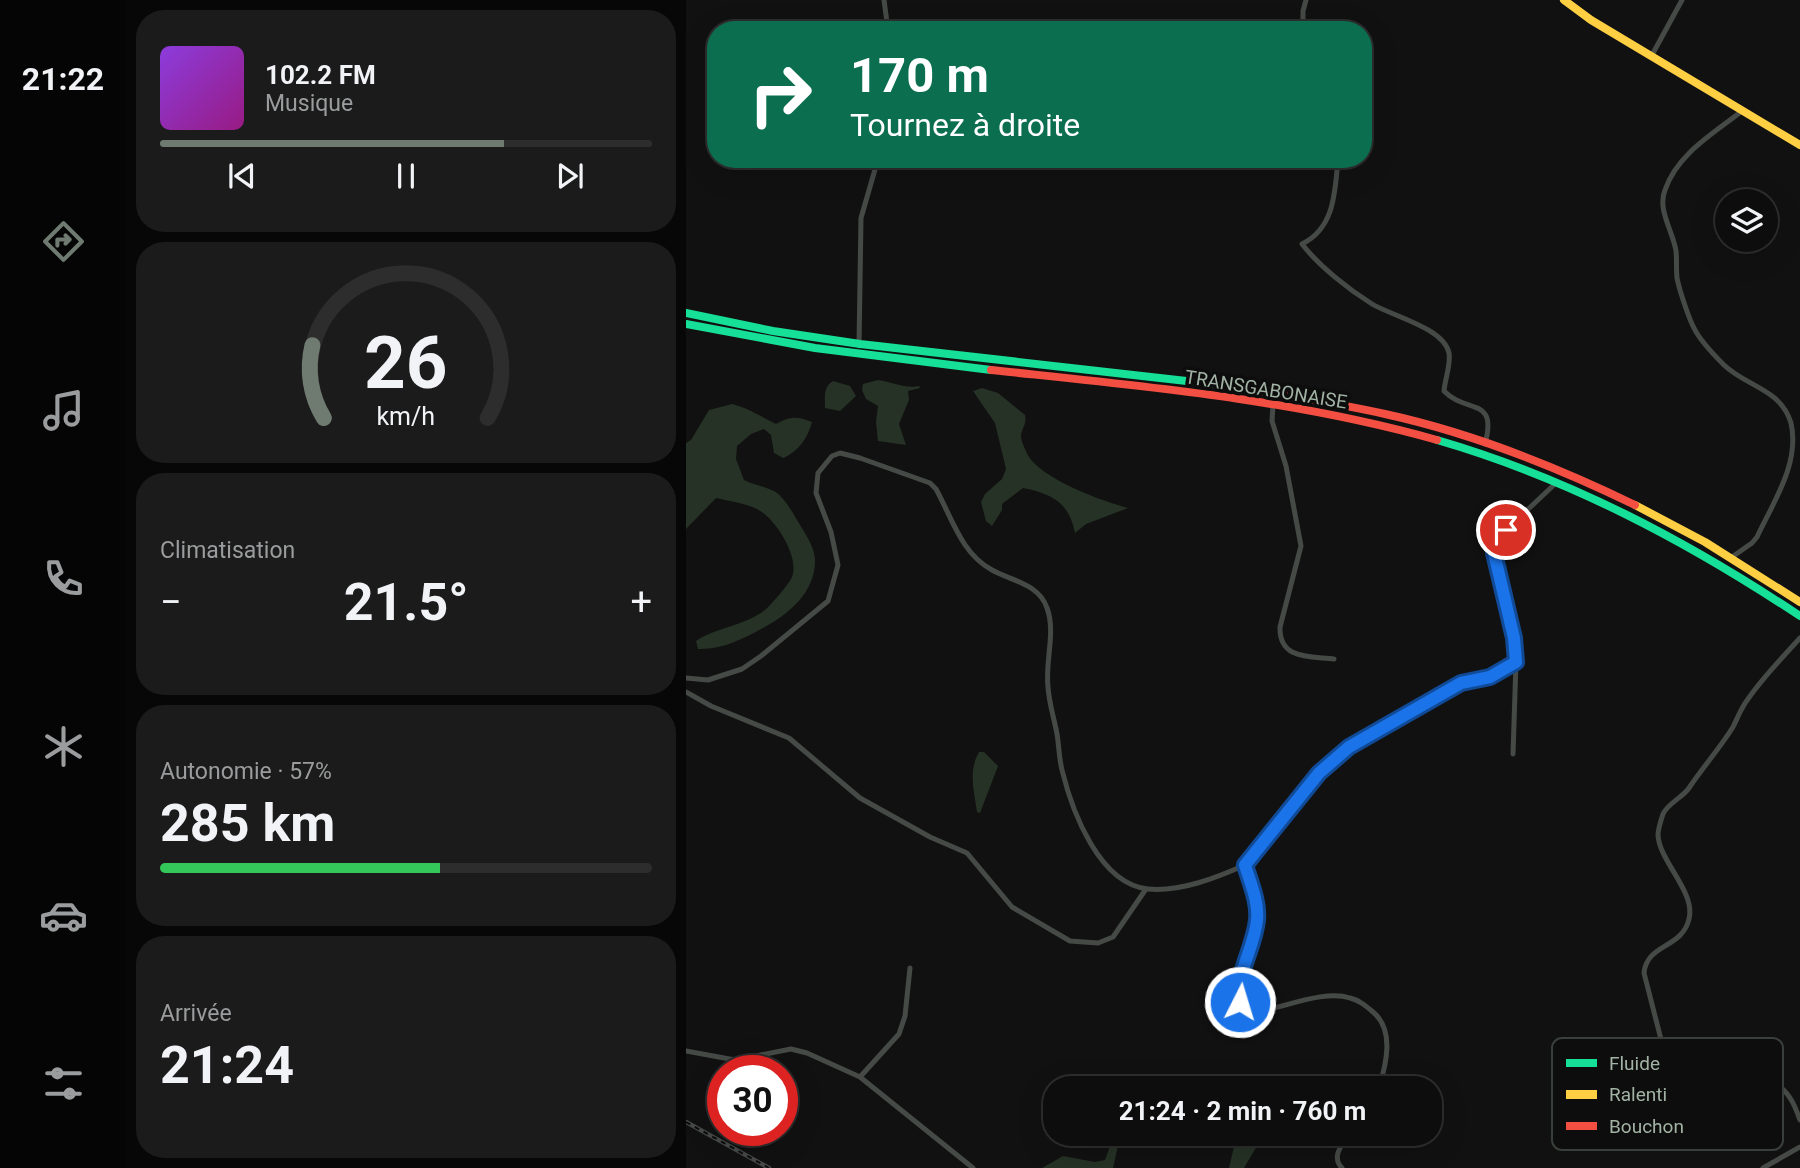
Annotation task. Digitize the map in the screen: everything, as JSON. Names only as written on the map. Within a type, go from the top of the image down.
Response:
[{"type":"main road","points":[[1564,0],[1591,20],[1797,144]]},
{"type":"main road","name":"TRANSGABONAISE","points":[[686,313],[859,349],[1273,405],[1336,415],[1413,434],[1559,481],[1675,537],[1800,616]]},
{"type":"main road","name":"TRANSGABONAISE","points":[[686,324],[747,337],[1208,383],[1394,416],[1485,444],[1601,489],[1654,514],[1732,557],[1800,602]]},
{"type":"street","points":[[884,0],[887,21]]},
{"type":"street","points":[[1303,21],[1306,0]]},
{"type":"street","points":[[1652,55],[1682,0]]},
{"type":"street","points":[[1732,557],[1757,537],[1791,467],[1795,447],[1791,425],[1787,411],[1775,397],[1735,375],[1693,328],[1677,278],[1676,250],[1663,207],[1664,192],[1687,155],[1742,111]]},
{"type":"street","points":[[1797,144],[1800,133]]},
{"type":"street","points":[[859,349],[861,218],[875,168]]},
{"type":"street","points":[[1337,168],[1328,220],[1311,239],[1302,244],[1314,260],[1373,304],[1415,323],[1435,334],[1444,343],[1450,354],[1444,391],[1485,413],[1489,428],[1485,444]]},
{"type":"street","points":[[1273,405],[1272,421],[1286,466],[1301,545],[1279,638],[1293,654],[1334,659]]},
{"type":"street","points":[[686,678],[708,680],[742,668],[761,656],[828,601],[838,565],[831,531],[816,493],[818,473],[832,456],[840,453],[930,484],[936,489],[969,552],[993,570],[1033,589],[1043,598],[1051,622],[1046,664],[1051,709],[1062,770],[1079,819],[1093,848],[1109,869],[1128,883],[1146,889],[1200,882],[1245,865],[1311,782],[1349,747],[1461,683],[1490,677],[1516,662]]},
{"type":"street","points":[[1513,754],[1516,662],[1514,638],[1494,553],[1506,530],[1559,481]]},
{"type":"street","points":[[1661,1038],[1644,973],[1645,961],[1652,953],[1671,944],[1682,933],[1689,919],[1682,888],[1660,846],[1658,832],[1663,814],[1686,792],[1733,726],[1750,695],[1800,638]]},
{"type":"street","points":[[686,692],[711,706],[789,738],[860,798],[971,857],[1012,907],[1070,941],[1098,943],[1113,937],[1146,889]]},
{"type":"street","points":[[1245,865],[1258,918],[1240,979],[1240,1002],[1247,1010],[1254,1012],[1326,997],[1342,996],[1362,1003],[1378,1016],[1386,1028],[1381,1076]]},
{"type":"street","points":[[860,1077],[899,1034],[905,1016],[910,968]]},
{"type":"street","points":[[686,1051],[708,1057],[735,1059],[791,1049],[807,1053],[860,1077],[974,1168]]},
{"type":"street","points":[[1783,1090],[1789,1096],[1800,1120]]},
{"type":"street","points":[[1341,1146],[1337,1154],[1342,1168]]},
{"type":"street","points":[[1763,1168],[1800,1147]]},
{"type":"shaded area","points":[[878,380],[920,388],[908,391],[909,400],[899,424],[906,445],[878,441],[878,406],[866,399],[862,390],[863,384]]},
{"type":"shaded area","points":[[833,381],[850,386],[856,396],[840,411],[825,408],[826,389]]},
{"type":"shaded area","points":[[982,388],[998,393],[1025,415],[1022,441],[1032,461],[1042,470],[1071,487],[1128,508],[1086,524],[1075,533],[1068,514],[1058,501],[1043,493],[1023,488],[1002,504],[1002,510],[992,526],[986,521],[981,502],[985,494],[1002,479],[1006,469],[995,423],[973,391]]},
{"type":"shaded area","points":[[732,404],[776,424],[794,418],[812,422],[802,444],[783,458],[774,453],[771,435],[764,429],[751,434],[737,446],[736,459],[744,480],[774,491],[787,504],[813,549],[814,571],[806,592],[799,601],[773,622],[732,643],[698,649],[696,641],[748,620],[765,610],[788,584],[794,569],[789,549],[778,529],[764,514],[752,507],[716,498],[686,529],[686,443],[691,440],[709,410]]},
{"type":"shaded area","points":[[979,752],[984,752],[998,766],[980,813],[977,812],[973,781]]},
{"type":"shaded area","points":[[1110,1146],[1118,1146],[1113,1168],[1042,1168],[1063,1156],[1095,1162],[1105,1160]]},
{"type":"shaded area","points":[[1234,1146],[1257,1146],[1244,1168],[1229,1168]]},
{"type":"railway","points":[[686,1122],[769,1168]]},
{"type":"traffic: fast","points":[[686,313],[773,331],[860,344],[1222,385]]},
{"type":"traffic: fast","points":[[686,324],[815,348],[991,370]]},
{"type":"traffic: fast","points":[[1437,440],[1533,473],[1625,514],[1714,562],[1800,616]]},
{"type":"traffic: slow","points":[[1564,0],[1591,20],[1800,145]]},
{"type":"traffic: slow","points":[[1635,505],[1705,542],[1800,602]]},
{"type":"traffic: jam","points":[[991,370],[1160,388],[1272,404],[1437,440]]},
{"type":"traffic: jam","points":[[1222,385],[1365,410],[1450,431],[1544,464],[1635,505]]},
{"type":"route","points":[[1240,1002],[1240,979],[1258,918],[1245,865],[1290,807],[1319,773],[1349,747],[1461,683],[1490,677],[1516,662],[1514,638],[1494,553],[1506,530]]}]
